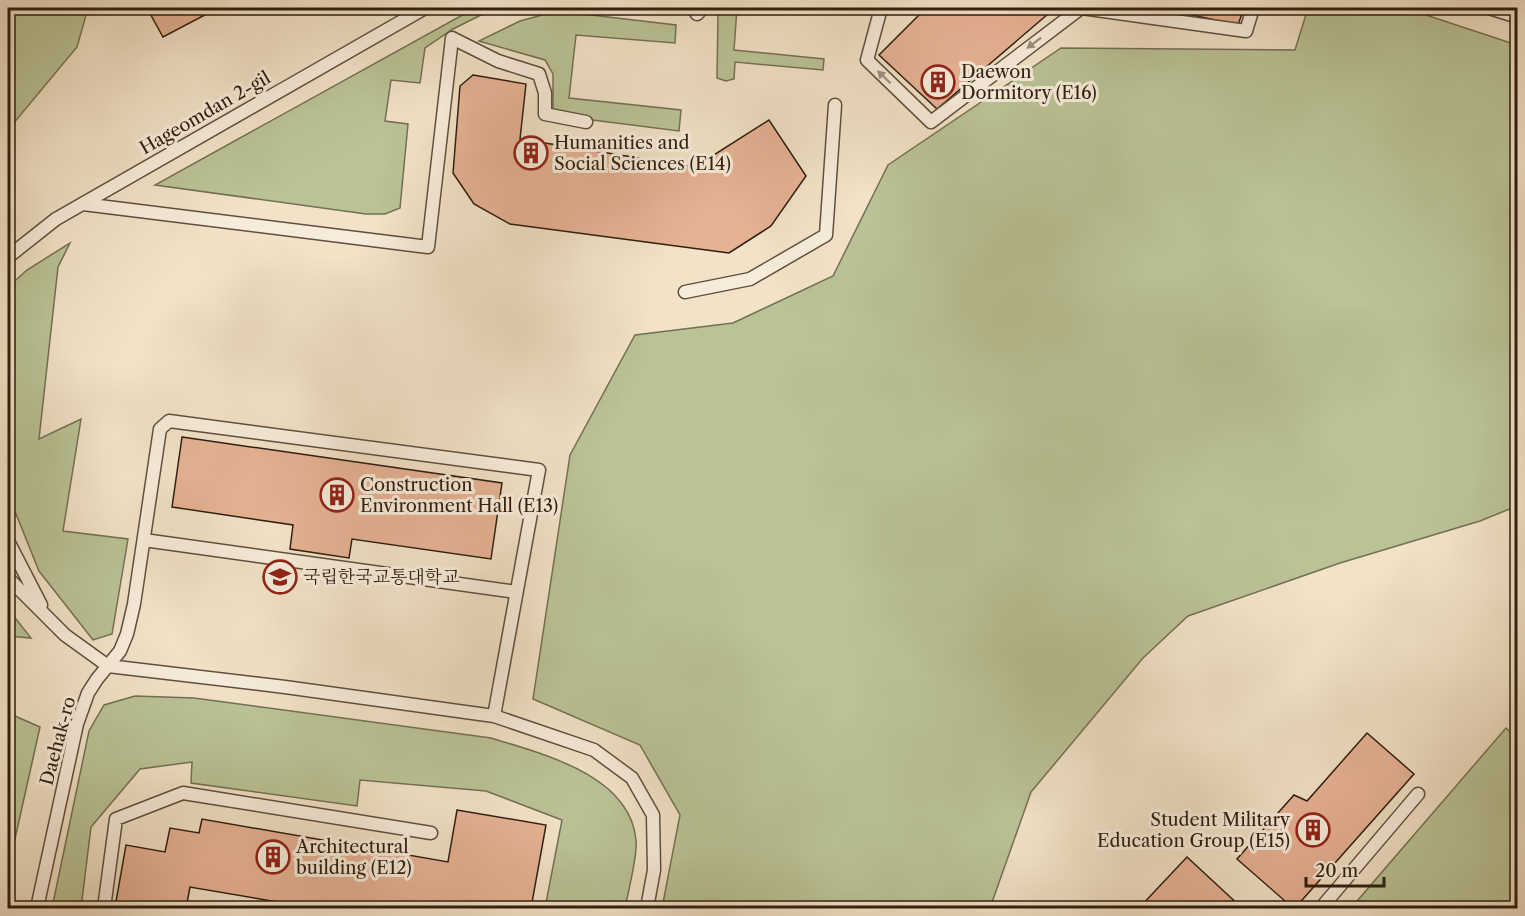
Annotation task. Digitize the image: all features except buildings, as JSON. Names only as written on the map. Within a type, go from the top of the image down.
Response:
[{"type":"lane","name":"Hageomdan 2-gil","points":[[8,257],[56,219],[425,8]]},
{"type":"lane","points":[[693,8],[697,14],[703,8]]},
{"type":"lane","points":[[881,8],[867,60],[932,122],[1081,8],[1246,32],[1254,8]]},
{"type":"lane","points":[[1490,8],[1518,17]]},
{"type":"lane","points":[[83,204],[428,247],[452,38],[498,61],[539,75],[544,93],[544,114],[586,122]]},
{"type":"lane","points":[[685,292],[750,279],[826,235],[835,105]]},
{"type":"lane","name":"Daehak-ro","points":[[37,909],[77,724],[88,693],[120,651],[127,634],[134,604],[160,429],[169,421],[539,470],[516,592]]},
{"type":"lane","points":[[144,540],[516,592],[494,716]]},
{"type":"lane","points":[[8,541],[46,614]]},
{"type":"lane","points":[[8,578],[65,635],[108,666],[285,687],[494,716],[594,750],[632,778],[652,815],[654,870],[647,909]]},
{"type":"lane","points":[[104,909],[116,819],[183,793],[431,832]]},
{"type":"lane","points":[[1321,909],[1418,794]]},
{"type":"green space","points":[[8,8],[88,8],[77,47],[8,130]]},
{"type":"green space","points":[[475,8],[495,8],[453,29],[425,48],[420,83],[391,80],[385,121],[408,124],[400,208],[385,214],[366,214],[155,185]]},
{"type":"green space","points":[[721,8],[737,8],[734,50],[824,59],[823,70],[735,62],[734,79],[726,81],[717,78],[718,12]]},
{"type":"green space","points":[[1308,8],[1405,8],[1517,45],[1517,506],[1480,521],[1340,563],[1188,616],[1143,658],[1031,792],[990,908],[662,908],[680,815],[640,745],[533,699],[570,455],[635,335],[733,323],[833,276],[888,165],[1061,48],[1295,50]]},
{"type":"green space","points":[[557,11],[676,25],[675,43],[576,35],[569,98],[681,110],[679,131],[553,115],[553,74],[545,60],[479,41],[520,21]]},
{"type":"green space","points":[[70,243],[58,267],[39,439],[81,419],[63,531],[128,539],[112,634],[93,640],[39,571],[8,494],[8,287],[27,270]]},
{"type":"green space","points":[[8,609],[31,638],[8,636]]},
{"type":"green space","points":[[135,696],[194,698],[491,738],[558,760],[601,783],[618,799],[630,818],[636,847],[625,908],[545,908],[562,820],[486,791],[360,780],[357,806],[191,783],[192,762],[140,769],[91,827],[81,908],[52,908],[89,731],[104,705]]},
{"type":"green space","points":[[8,713],[40,727],[8,870]]},
{"type":"green space","points":[[1506,728],[1517,738],[1517,908],[1351,908]]},
{"type":"place","name":"Daewon Dormitory (E16)","points":[[938,82]]},
{"type":"place","name":"Humanities and Social Sciences (E14)","points":[[531,153]]},
{"type":"place","name":"Construction Environment Hall (E13)","points":[[337,495]]},
{"type":"place","name":"국립한국교통대학교","points":[[280,577]]},
{"type":"place","name":"Student Military Education Group (E15)","points":[[1313,830]]},
{"type":"place","name":"Architectural building (E12)","points":[[273,857]]}]
